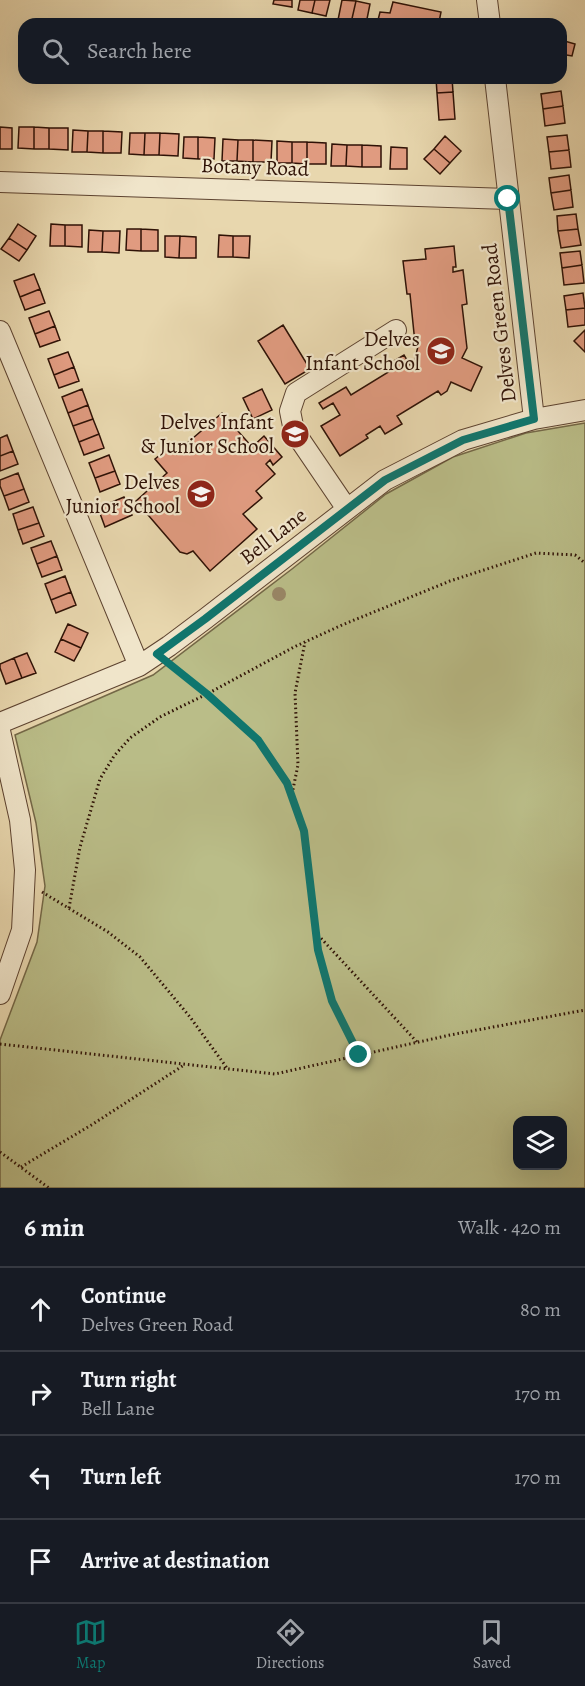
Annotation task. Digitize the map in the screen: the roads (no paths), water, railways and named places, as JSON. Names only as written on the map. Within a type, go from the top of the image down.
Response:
[{"type":"street","points":[[487,0],[489,18]]},
{"type":"street","name":"Delves Green Road","points":[[496,84],[534,419]]},
{"type":"street","name":"Botany Road","points":[[0,182],[508,199]]},
{"type":"street","points":[[347,509],[294,431],[290,411],[296,393],[396,330]]},
{"type":"street","points":[[0,331],[138,666]]},
{"type":"street","name":"Bell Lane","points":[[0,723],[138,666],[205,619],[385,480],[463,440],[534,419],[585,410]]},
{"type":"street","points":[[0,731],[5,773],[20,820],[25,870],[22,930],[0,994]]},
{"type":"place","name":"Delves Infant School","points":[[441,351]]},
{"type":"place","name":"Delves Infant & Junior School","points":[[295,434]]},
{"type":"place","name":"Delves Junior School","points":[[201,494]]}]
